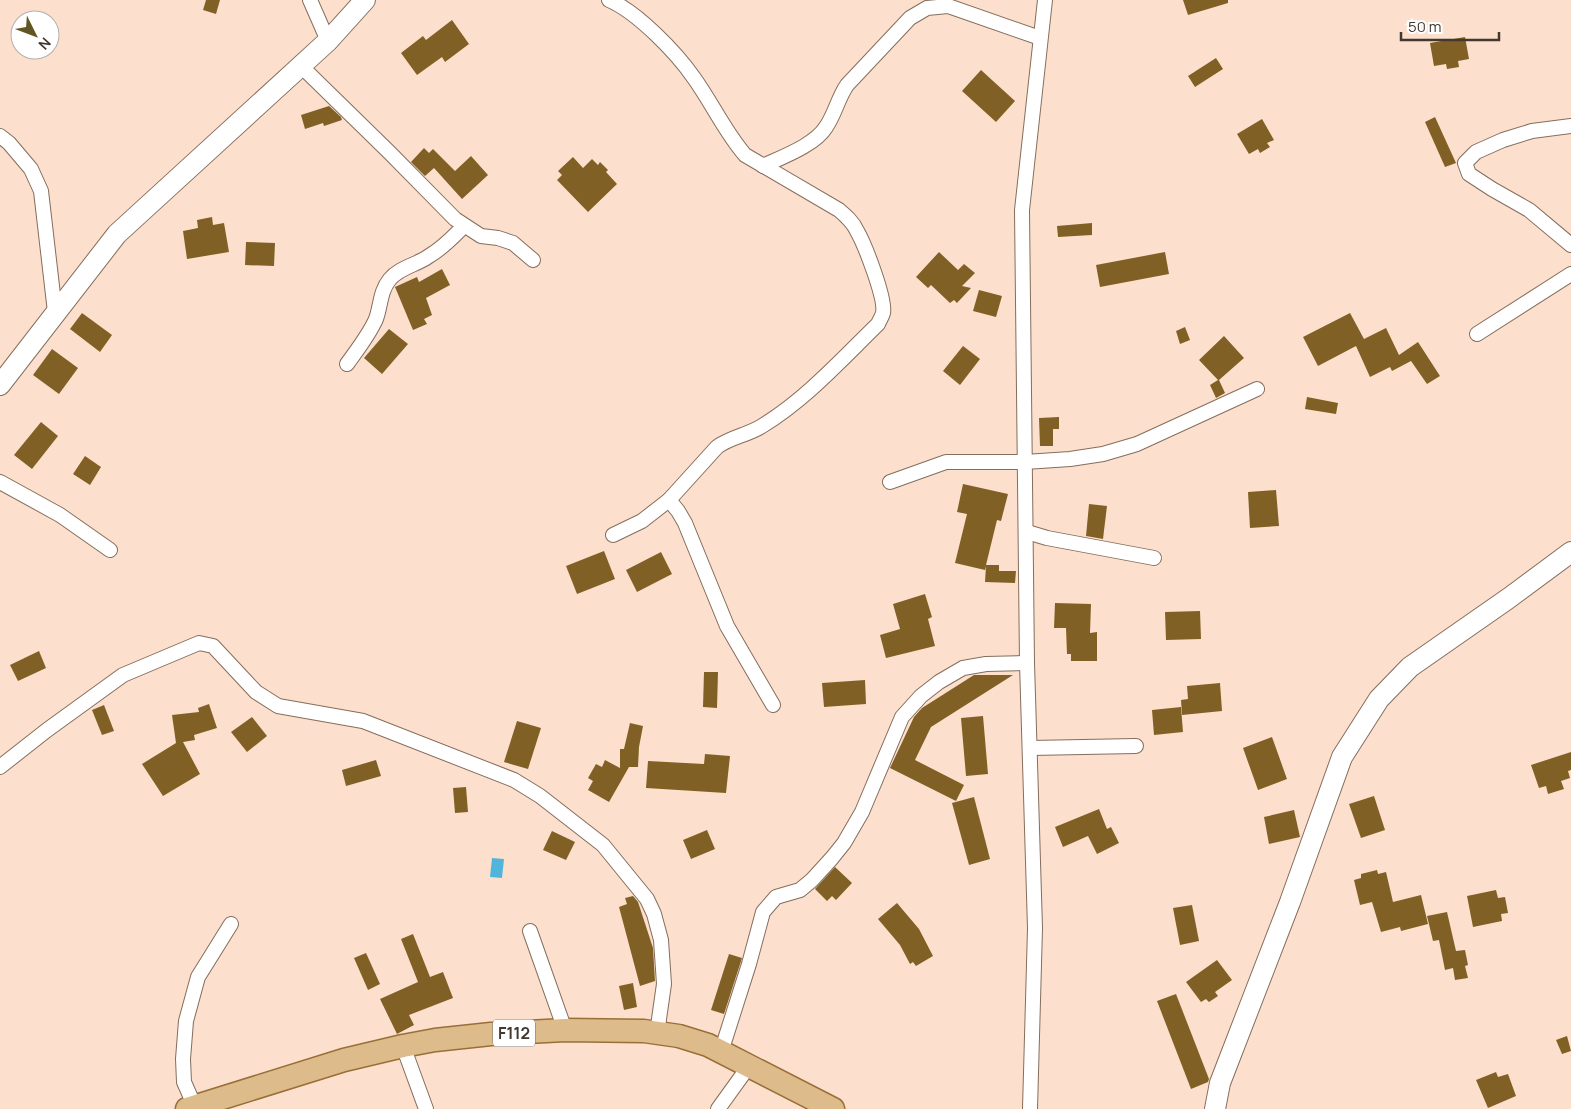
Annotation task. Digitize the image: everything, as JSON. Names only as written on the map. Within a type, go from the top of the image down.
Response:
[{"type":"main road","points":[[0,385],[117,234],[328,41],[365,0]]},
{"type":"main road","points":[[1215,1109],[1220,1083],[1290,902],[1342,756],[1379,699],[1410,667],[1571,552]]},
{"type":"main road","name":"F112","points":[[191,1108],[344,1060],[403,1046],[435,1040],[491,1034],[565,1030],[644,1031],[680,1036],[708,1045],[833,1109]]},
{"type":"street","points":[[310,0],[328,41]]},
{"type":"street","points":[[609,0],[631,12],[663,42],[693,76],[745,155],[839,210],[849,219],[857,230],[879,287],[883,313],[878,324],[795,403],[748,434],[725,441],[717,447],[668,500],[642,521],[613,535]]},
{"type":"street","points":[[1030,1109],[1035,928],[1027,663],[1022,210],[1045,0]]},
{"type":"street","points":[[763,166],[816,139],[826,128],[847,85],[910,18],[928,8],[948,6],[1040,38]]},
{"type":"street","points":[[301,66],[455,219],[481,236],[498,238],[513,243],[533,260]]},
{"type":"street","points":[[1571,126],[1532,132],[1503,140],[1476,152],[1465,163],[1470,174],[1529,210],[1571,245]]},
{"type":"street","points":[[0,136],[10,143],[31,170],[41,191],[55,312]]},
{"type":"street","points":[[347,364],[371,328],[376,317],[383,289],[390,279],[397,272],[429,257],[448,243],[464,226]]},
{"type":"street","points":[[1477,334],[1571,274]]},
{"type":"street","points":[[890,482],[946,462],[1025,462],[1070,459],[1103,454],[1137,444],[1257,389]]},
{"type":"street","points":[[0,482],[60,515],[110,550]]},
{"type":"street","points":[[668,500],[678,511],[685,523],[727,626],[773,705]]},
{"type":"street","points":[[1027,532],[1047,538],[1154,558]]},
{"type":"street","points":[[0,767],[47,730],[122,676],[199,643],[213,646],[242,680],[256,692],[278,706],[363,721],[514,780],[540,796],[604,845],[647,899],[654,914],[661,940],[664,984],[657,1033]]},
{"type":"street","points":[[721,1052],[749,964],[763,912],[776,897],[800,890],[812,880],[844,842],[862,812],[902,717],[921,696],[939,682],[963,668],[986,664],[1027,663]]},
{"type":"street","points":[[1030,748],[1136,746]]},
{"type":"street","points":[[191,1108],[184,1082],[183,1059],[186,1021],[198,977],[231,924]]},
{"type":"street","points":[[530,931],[565,1030]]},
{"type":"street","points":[[403,1046],[426,1109]]},
{"type":"street","points":[[718,1109],[749,1066]]},
{"type":"water","points":[[492,858],[504,859],[502,878],[490,877]]},
{"type":"building","points":[[206,0],[220,0],[216,14],[203,10]]},
{"type":"building","points":[[1183,0],[1228,0],[1228,3],[1188,15]]},
{"type":"building","points":[[452,20],[469,44],[445,62],[442,57],[417,75],[401,53],[423,36],[426,40]]},
{"type":"building","points":[[1465,37],[1469,59],[1458,61],[1459,67],[1447,69],[1446,64],[1434,66],[1430,43]]},
{"type":"building","points":[[1216,58],[1223,69],[1195,87],[1188,76]]},
{"type":"building","points":[[981,70],[1015,101],[996,122],[962,91]]},
{"type":"building","points":[[329,106],[342,120],[324,126],[323,123],[305,129],[301,115]]},
{"type":"building","points":[[1435,117],[1456,163],[1445,167],[1425,122]]},
{"type":"building","points":[[1262,119],[1274,140],[1267,143],[1270,147],[1260,153],[1258,149],[1249,154],[1237,134]]},
{"type":"building","points":[[424,148],[429,153],[433,149],[455,171],[471,156],[488,175],[462,199],[434,168],[425,176],[411,162]]},
{"type":"building","points":[[573,157],[583,168],[592,159],[598,165],[600,162],[617,184],[588,212],[557,180],[562,175],[558,171]]},
{"type":"building","points":[[212,217],[213,225],[224,223],[229,252],[187,259],[183,231],[198,228],[197,220]]},
{"type":"building","points":[[1092,223],[1092,235],[1058,237],[1057,226]]},
{"type":"building","points":[[246,242],[275,243],[274,266],[245,265]]},
{"type":"building","points":[[939,252],[958,270],[964,264],[975,273],[962,286],[971,288],[957,303],[954,300],[950,303],[931,285],[928,288],[916,277]]},
{"type":"building","points":[[1165,252],[1169,274],[1100,287],[1096,265]]},
{"type":"building","points":[[442,269],[450,285],[426,298],[432,315],[424,319],[427,324],[413,330],[395,287],[417,277],[419,282]]},
{"type":"building","points":[[979,290],[1002,296],[996,317],[973,311]]},
{"type":"building","points":[[82,313],[112,335],[100,352],[70,329]]},
{"type":"building","points":[[1350,313],[1364,339],[1386,328],[1399,355],[1418,342],[1440,376],[1427,384],[1411,361],[1392,371],[1390,367],[1370,377],[1356,346],[1318,366],[1303,337]]},
{"type":"building","points":[[1185,327],[1190,340],[1180,344],[1176,331]]},
{"type":"building","points":[[389,329],[408,344],[382,374],[364,358]]},
{"type":"building","points":[[1224,336],[1244,358],[1219,380],[1225,393],[1216,398],[1210,385],[1218,380],[1199,360]]},
{"type":"building","points":[[963,346],[980,359],[960,385],[943,371]]},
{"type":"building","points":[[52,349],[78,368],[59,394],[33,375]]},
{"type":"building","points":[[1307,397],[1338,403],[1336,414],[1305,409]]},
{"type":"building","points":[[1059,417],[1059,429],[1053,429],[1053,446],[1040,446],[1039,418]]},
{"type":"building","points":[[41,422],[58,436],[32,469],[14,455]]},
{"type":"building","points":[[85,456],[101,467],[90,485],[73,474]]},
{"type":"building","points":[[963,484],[1008,494],[1001,521],[997,520],[986,565],[999,565],[999,571],[1016,571],[1015,583],[985,582],[986,566],[985,570],[955,563],[967,514],[957,512]]},
{"type":"building","points":[[1276,490],[1279,526],[1250,528],[1248,492]]},
{"type":"building","points":[[1089,504],[1107,506],[1103,539],[1086,536]]},
{"type":"building","points":[[604,551],[615,579],[577,594],[566,566]]},
{"type":"building","points":[[661,552],[672,574],[637,592],[626,570]]},
{"type":"building","points":[[925,594],[932,617],[928,619],[935,646],[886,658],[880,635],[900,629],[893,604]]},
{"type":"building","points":[[1055,603],[1091,604],[1090,633],[1097,632],[1097,661],[1071,661],[1071,654],[1067,654],[1066,628],[1054,628]]},
{"type":"building","points":[[1200,611],[1201,639],[1166,640],[1165,612]]},
{"type":"building","points":[[39,651],[46,668],[18,681],[10,665]]},
{"type":"building","points":[[704,672],[718,672],[717,708],[703,707]]},
{"type":"building","points":[[974,675],[1013,675],[931,727],[915,760],[964,785],[956,801],[890,768],[914,717],[922,708]]},
{"type":"building","points":[[865,680],[866,704],[824,707],[822,683]]},
{"type":"building","points":[[1220,683],[1222,711],[1182,715],[1181,700],[1188,699],[1187,686]]},
{"type":"building","points":[[209,704],[217,728],[194,735],[195,740],[183,742],[200,774],[163,796],[142,764],[176,743],[172,715],[199,712],[198,708]]},
{"type":"building","points":[[104,705],[114,731],[102,735],[92,710]]},
{"type":"building","points":[[1181,707],[1183,732],[1154,735],[1152,710]]},
{"type":"building","points":[[983,716],[988,774],[966,776],[961,718]]},
{"type":"building","points":[[252,717],[267,736],[247,752],[231,732]]},
{"type":"building","points":[[517,721],[541,728],[528,769],[504,762]]},
{"type":"building","points":[[630,723],[643,726],[638,767],[629,767],[609,802],[588,790],[593,781],[588,778],[596,764],[602,767],[605,760],[620,768],[620,749],[624,749]]},
{"type":"building","points":[[1272,737],[1287,779],[1258,790],[1243,748]]},
{"type":"building","points":[[1571,752],[1571,770],[1568,771],[1570,778],[1561,781],[1564,789],[1548,794],[1546,786],[1539,788],[1531,765]]},
{"type":"building","points":[[705,754],[730,756],[726,793],[646,788],[648,761],[704,764]]},
{"type":"building","points":[[376,760],[381,776],[346,786],[342,770]]},
{"type":"building","points":[[466,787],[468,812],[455,813],[453,788]]},
{"type":"building","points":[[1374,796],[1385,830],[1361,838],[1349,804]]},
{"type":"building","points":[[974,797],[990,859],[969,865],[952,803]]},
{"type":"building","points":[[1099,809],[1107,829],[1111,827],[1119,843],[1097,854],[1088,836],[1063,847],[1055,827]]},
{"type":"building","points":[[1294,810],[1300,837],[1269,844],[1264,817]]},
{"type":"building","points":[[707,830],[715,849],[691,859],[683,840]]},
{"type":"building","points":[[552,831],[575,842],[566,860],[543,850]]},
{"type":"building","points":[[835,867],[852,883],[836,900],[832,896],[827,901],[815,889]]},
{"type":"building","points":[[1377,870],[1378,874],[1386,872],[1393,902],[1421,895],[1428,924],[1401,931],[1400,927],[1381,932],[1372,902],[1360,905],[1354,880],[1361,878],[1361,874]]},
{"type":"building","points":[[1496,890],[1498,898],[1505,897],[1508,913],[1501,914],[1502,921],[1473,927],[1467,896]]},
{"type":"building","points":[[633,896],[638,902],[653,948],[655,981],[640,986],[619,907],[627,904],[625,898]]},
{"type":"building","points":[[897,903],[919,929],[933,956],[916,966],[913,962],[910,964],[900,945],[878,919]]},
{"type":"building","points":[[1192,905],[1199,941],[1180,945],[1173,908]]},
{"type":"building","points":[[1447,912],[1456,951],[1465,950],[1468,965],[1465,966],[1468,978],[1455,980],[1453,968],[1445,970],[1439,940],[1433,941],[1427,916]]},
{"type":"building","points":[[413,934],[430,977],[443,972],[453,998],[409,1015],[414,1025],[397,1034],[380,999],[418,982],[401,939]]},
{"type":"building","points":[[366,953],[380,984],[368,990],[354,958]]},
{"type":"building","points":[[729,954],[742,958],[724,1014],[711,1010]]},
{"type":"building","points":[[1217,960],[1232,980],[1215,992],[1218,996],[1209,1002],[1206,999],[1201,1002],[1186,982]]},
{"type":"building","points":[[633,983],[637,1007],[624,1010],[619,986]]},
{"type":"building","points":[[1176,994],[1209,1079],[1208,1082],[1191,1089],[1157,1001]]},
{"type":"building","points":[[1567,1036],[1571,1051],[1562,1054],[1556,1040]]},
{"type":"building","points":[[1496,1072],[1498,1077],[1508,1074],[1516,1096],[1488,1108],[1476,1080]]}]
